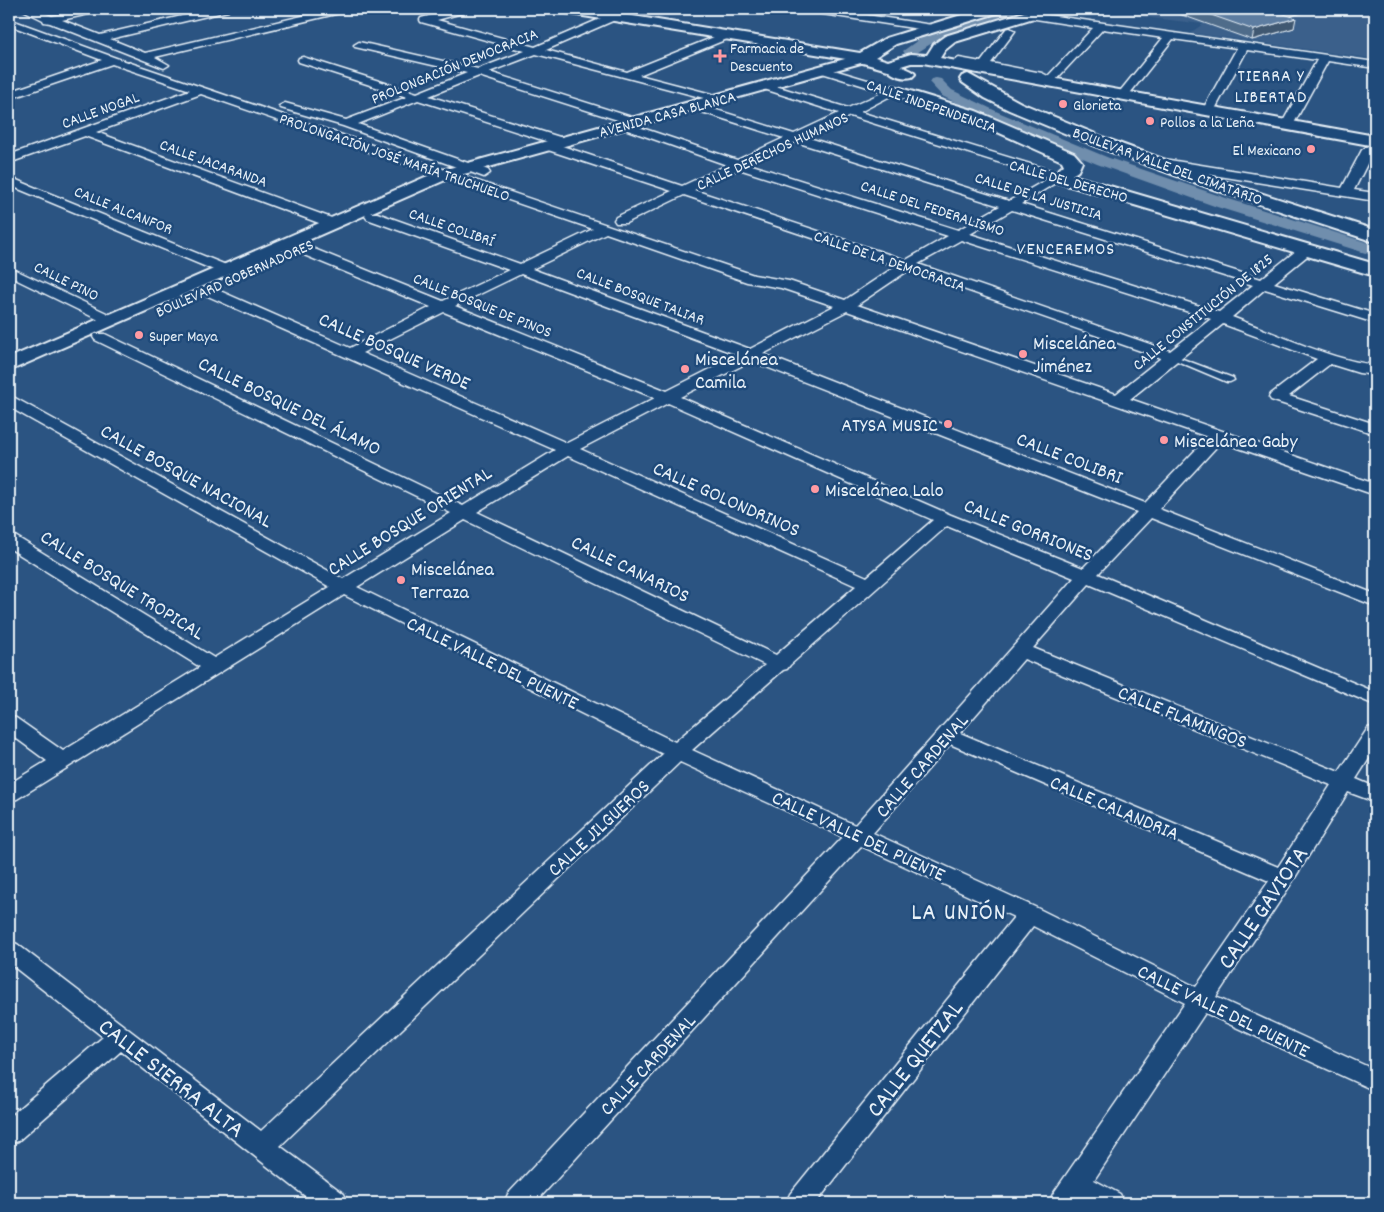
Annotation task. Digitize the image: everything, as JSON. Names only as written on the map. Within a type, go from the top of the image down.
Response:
[{"type":"main road","points":[[564,9],[619,12],[867,55],[902,73],[932,70],[1049,80],[1373,143]]},
{"type":"main road","points":[[867,55],[891,41],[994,9]]},
{"type":"main road","points":[[932,70],[939,47],[950,39],[1048,9]]},
{"type":"main road","points":[[619,12],[728,35],[867,55],[911,59],[932,70],[968,78],[1373,143]]},
{"type":"main road","points":[[893,67],[897,62],[911,59]]},
{"type":"main road","name":"CALLE DERECHOS HUMANOS","points":[[894,91],[932,70]]},
{"type":"main road","name":"BOULEVAR VALLE DEL CIMATARIO","points":[[968,78],[985,92],[1010,104],[1147,160],[1375,236]]},
{"type":"main road","name":"CALLE INDEPENDENCIA","points":[[894,91],[970,114],[1068,157],[1073,162],[1072,167],[1058,177]]},
{"type":"main road","name":"CALLE DEL DERECHO","points":[[1058,177],[1375,270]]},
{"type":"street","points":[[26,9],[97,39],[174,68]]},
{"type":"street","points":[[9,35],[50,20],[98,9]]},
{"type":"street","points":[[97,39],[224,9]]},
{"type":"street","points":[[143,57],[344,9]]},
{"type":"street","points":[[465,9],[425,20],[719,99]]},
{"type":"street","points":[[810,9],[932,28]]},
{"type":"street","name":"PROLONGACIÓN DEMOCRACIA","points":[[347,124],[536,50],[619,12]]},
{"type":"street","points":[[1027,15],[1375,65]]},
{"type":"street","name":"PROLONGACIÓN JOSÉ MARÍA TRUCHUELO","points":[[9,22],[112,60],[202,90],[459,173],[621,220],[767,271],[784,284]]},
{"type":"street","points":[[959,61],[1049,80],[1100,26]]},
{"type":"street","points":[[983,66],[1010,31]]},
{"type":"street","points":[[628,76],[728,35]]},
{"type":"street","points":[[1123,95],[1170,36]]},
{"type":"street","name":"CALLE DEL FEDERALISMO","points":[[359,45],[480,73],[630,124],[740,165],[1222,318],[1328,358],[1359,368],[1375,370]]},
{"type":"street","points":[[1208,111],[1244,46]]},
{"type":"street","name":"AVENIDA CASA BLANCA","points":[[459,173],[823,70],[867,55]]},
{"type":"street","points":[[1287,125],[1324,58]]},
{"type":"street","points":[[9,96],[112,60]]},
{"type":"street","name":"CALLE DE LA DEMOCRACIA","points":[[303,60],[556,144],[684,191],[907,265],[1172,357]]},
{"type":"street","name":"CALLE INDEPENDENCIA","points":[[823,70],[894,91]]},
{"type":"street","points":[[198,77],[240,92],[347,124],[459,173]]},
{"type":"street","name":"CALLE DEL DERECHO","points":[[765,86],[850,114],[1058,177]]},
{"type":"street","name":"CALLE NOGAL","points":[[9,159],[202,90]]},
{"type":"street","name":"CALLE DERECHOS HUMANOS","points":[[621,220],[850,114],[894,91]]},
{"type":"street","name":"CALLE DE LA JUSTICIA","points":[[693,106],[1375,319]]},
{"type":"street","name":"CALLE JACARANDA","points":[[85,132],[332,223]]},
{"type":"street","points":[[1346,193],[1373,143]]},
{"type":"street","points":[[1147,160],[1375,197]]},
{"type":"street","name":"PROLONGACIÓN JOSÉ MARÍA TRUCHUELO","points":[[459,173],[606,228],[752,279],[784,284],[1219,434],[1375,490]]},
{"type":"street","name":"BOULEVARD GOBERNADORES","points":[[9,365],[226,270],[372,216],[459,173]]},
{"type":"street","name":"BOULEVARD GOBERNADORES","points":[[9,378],[206,290],[294,245],[332,223],[459,173]]},
{"type":"street","name":"CALLE BOSQUE ORIENTAL","points":[[9,794],[344,588],[462,512],[567,449],[749,354],[846,306],[907,265],[1058,177]]},
{"type":"street","name":"CALLE ALCANFOR","points":[[9,181],[226,270]]},
{"type":"street","name":"CALLE COLIBRÍ","points":[[372,216],[520,268]]},
{"type":"street","points":[[349,354],[442,306],[606,228]]},
{"type":"street","name":"CALLE BOSQUE DE PINOS","points":[[294,245],[667,398]]},
{"type":"street","name":"CALLE CONSTITUCIÓN DE 1825","points":[[1119,400],[1308,249]]},
{"type":"street","name":"CALLE BOSQUE TALIAR","points":[[520,268],[749,354]]},
{"type":"street","name":"CALLE PINO","points":[[9,271],[110,320]]},
{"type":"street","name":"CALLE BOSQUE VERDE","points":[[206,290],[567,449]]},
{"type":"street","name":"CALLE BOSQUE DEL ÁLAMO","points":[[100,337],[462,512]]},
{"type":"street","name":"CALLE COLIBRI","points":[[749,354],[1375,600]]},
{"type":"street","points":[[1328,358],[1277,397],[1375,429]]},
{"type":"street","name":"CALLE GORRIONES","points":[[667,398],[944,520],[1086,576],[1375,699]]},
{"type":"street","name":"CALLE BOSQUE NACIONAL","points":[[9,402],[319,572],[344,588]]},
{"type":"street","name":"CALLE CARDENAL","points":[[518,1203],[859,834],[1086,576],[1149,511],[1219,434]]},
{"type":"street","name":"CALLE GOLONDRINOS","points":[[567,449],[869,585]]},
{"type":"street","name":"CALLE CANARIOS","points":[[462,512],[780,665]]},
{"type":"street","name":"CALLE JILGUEROS","points":[[262,1146],[677,752],[780,665],[944,520]]},
{"type":"street","name":"CALLE BOSQUE TROPICAL","points":[[9,540],[214,667]]},
{"type":"street","name":"CALLE VALLE DEL PUENTE","points":[[344,588],[677,752],[859,834],[1029,914],[1200,1000],[1375,1081]]},
{"type":"street","name":"CALLE FLAMINGOS","points":[[1022,651],[1375,795]]},
{"type":"street","points":[[9,723],[62,761]]},
{"type":"street","name":"CALLE GAVIOTA","points":[[1070,1194],[1283,878],[1375,733]]},
{"type":"street","name":"CALLE CALANDRIA","points":[[947,735],[1283,878]]},
{"type":"street","name":"CALLE QUETZAL","points":[[800,1203],[1029,914]]},
{"type":"street","name":"CALLE SIERRA ALTA","points":[[9,950],[334,1203]]},
{"type":"street","points":[[9,1133],[120,1037]]},
{"type":"street","points":[[1070,1194],[1110,1203]]},
{"type":"lane","name":"CALLE DE LA DEMOCRACIA","points":[[1172,357],[1230,380]]},
{"type":"shaded area","points":[[1375,9],[1375,59],[1190,33],[1203,24],[1086,10]]},
{"type":"building","points":[[1194,9],[1282,9],[1275,11],[1296,18],[1254,30]]},
{"type":"waterway","points":[[910,51],[927,40],[1026,9]]},
{"type":"waterway","points":[[936,82],[947,93],[993,115],[1103,161],[1223,203],[1375,251]]},
{"type":"place","name":"Farmacia de Descuento","points":[[720,56]]},
{"type":"place","name":"Glorieta","points":[[1063,104]]},
{"type":"place","name":"Pollos a la Leña","points":[[1150,121]]},
{"type":"place","name":"El Mexicano","points":[[1311,149]]},
{"type":"place","name":"Super Maya","points":[[139,335]]},
{"type":"place","name":"Miscelánea Jiménez","points":[[1023,354]]},
{"type":"place","name":"Miscelánea Camila","points":[[685,369]]},
{"type":"place","name":"ATYSA MUSIC","points":[[948,424]]},
{"type":"place","name":"Miscelánea Gaby","points":[[1164,440]]},
{"type":"place","name":"Miscelánea Lalo","points":[[815,489]]},
{"type":"place","name":"Miscelánea Terraza","points":[[401,580]]},
{"type":"district","name":"TIERRA Y LIBERTAD","points":[[1271,85]]},
{"type":"district","name":"VENCEREMOS","points":[[1066,248]]},
{"type":"district","name":"LA UNIÓN","points":[[959,910]]}]
